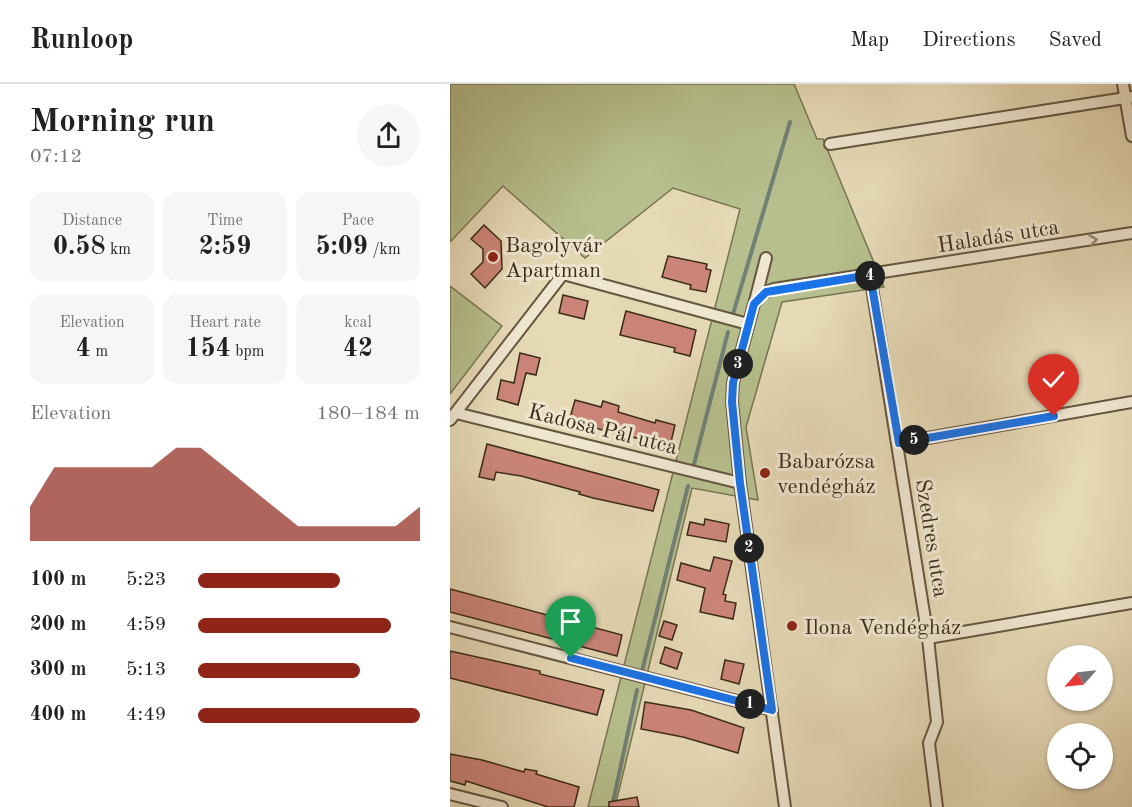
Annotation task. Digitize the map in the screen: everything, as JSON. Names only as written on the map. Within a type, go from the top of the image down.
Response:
[{"type":"street","points":[[1123,84],[1129,98],[1132,136]]},
{"type":"street","points":[[830,144],[1129,98]]},
{"type":"street","name":"Haladás utca","points":[[754,304],[761,294],[774,289],[1132,233]]},
{"type":"street","points":[[766,258],[732,392],[740,483],[785,807]]},
{"type":"street","points":[[453,417],[563,274],[748,324]]},
{"type":"street","name":"Szedres utca","points":[[870,275],[899,443],[928,638],[937,722],[929,743],[936,807]]},
{"type":"street","points":[[899,443],[1132,402]]},
{"type":"street","name":"Kadosa Pál utca","points":[[453,417],[740,483]]},
{"type":"street","points":[[928,638],[1132,603]]},
{"type":"street","points":[[450,627],[772,710]]},
{"type":"street","points":[[450,794],[502,807]]},
{"type":"green space","points":[[450,84],[794,84],[817,139],[823,139],[884,287],[782,302],[746,427],[758,500],[692,488],[615,807],[588,807],[740,209],[673,188],[585,258],[503,186],[450,242]]},
{"type":"green space","points":[[450,286],[502,326],[450,394]]},
{"type":"building","points":[[484,225],[501,241],[502,269],[485,288],[471,274],[483,262],[483,249],[471,239]]},
{"type":"building","points":[[668,256],[707,264],[706,269],[711,270],[706,292],[690,289],[691,285],[662,277]]},
{"type":"building","points":[[563,295],[588,301],[584,319],[559,313]]},
{"type":"building","points":[[626,311],[696,330],[690,356],[674,352],[675,348],[620,335]]},
{"type":"building","points":[[520,353],[540,358],[536,375],[526,373],[518,405],[497,399],[501,380],[514,383]]},
{"type":"building","points":[[575,400],[601,407],[603,401],[619,406],[618,412],[655,423],[656,420],[675,425],[670,446],[569,422]]},
{"type":"building","points":[[487,444],[659,490],[653,511],[593,498],[579,494],[580,492],[521,476],[496,472],[494,480],[479,477]]},
{"type":"building","points":[[705,519],[729,524],[726,542],[687,535],[690,522],[704,525]]},
{"type":"building","points":[[714,557],[732,561],[723,594],[726,595],[725,601],[736,603],[733,619],[700,612],[705,588],[677,580],[681,563],[710,571]]},
{"type":"building","points":[[450,589],[622,635],[617,656],[450,612]]},
{"type":"building","points":[[664,621],[677,625],[672,640],[659,636]]},
{"type":"building","points":[[665,647],[682,653],[677,669],[660,663]]},
{"type":"building","points":[[450,651],[540,671],[540,674],[604,690],[597,715],[450,678]]},
{"type":"building","points":[[725,660],[744,664],[739,684],[721,679]]},
{"type":"building","points":[[645,702],[691,710],[744,728],[738,753],[683,737],[641,729]]},
{"type":"building","points":[[450,754],[524,772],[525,769],[537,771],[536,774],[579,787],[574,807],[548,807],[466,781],[465,785],[450,781]]},
{"type":"building","points":[[637,797],[639,807],[609,807],[609,802]]},
{"type":"waterway","points":[[733,314],[790,122]]},
{"type":"waterway","points":[[693,468],[728,332]]},
{"type":"waterway","points":[[642,671],[688,486]]},
{"type":"waterway","points":[[612,807],[637,690]]},
{"type":"place","name":"Bagolyvár Apartman","points":[[493,257]]},
{"type":"place","name":"Babarózsa vendégház","points":[[765,473]]},
{"type":"place","name":"Ilona Vendégház","points":[[792,626]]},
{"type":"route","points":[[571,658],[772,710],[740,483],[732,402],[733,383],[748,324],[754,304],[761,294],[774,289],[870,275],[899,443],[1054,416]]}]
